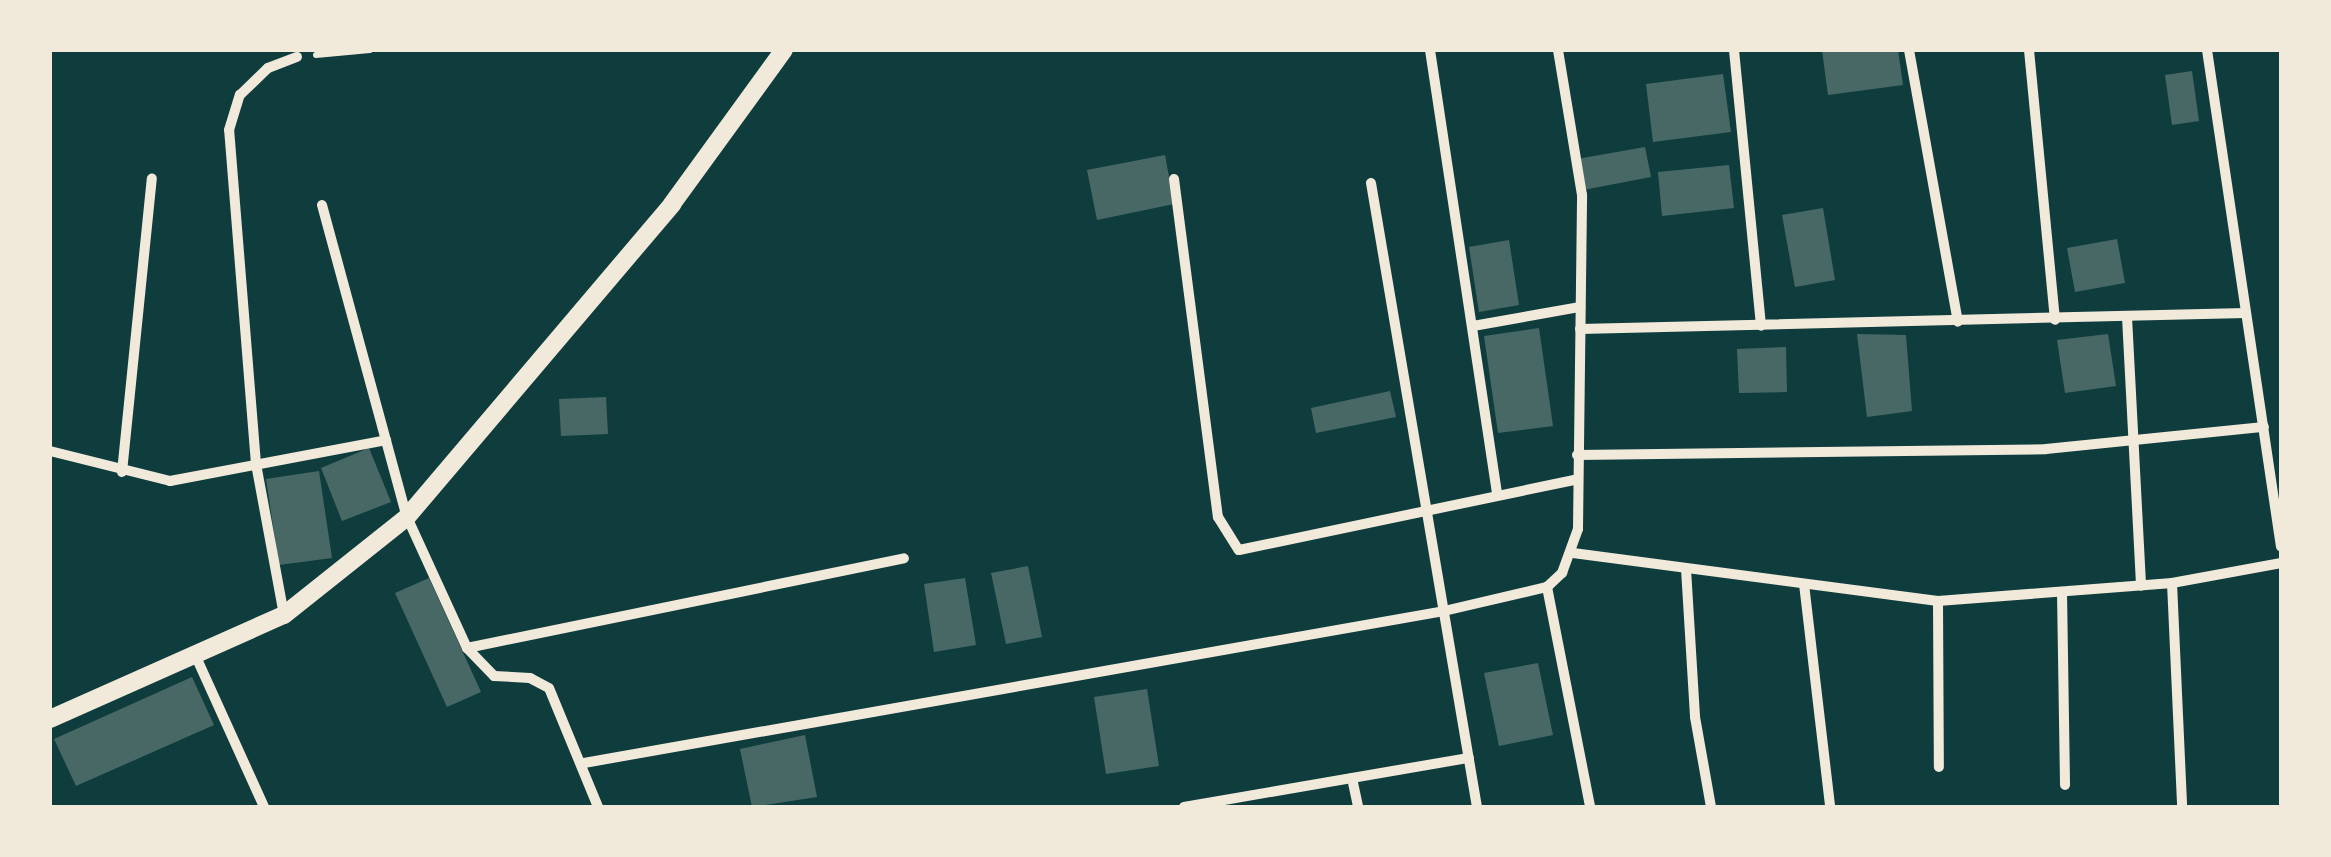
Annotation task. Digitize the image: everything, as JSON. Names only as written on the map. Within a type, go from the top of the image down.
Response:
[{"type":"street","points":[[50,719],[197,658],[284,616],[407,517],[672,204],[784,50]]},
{"type":"street","points":[[1430,50],[1497,494]]},
{"type":"street","points":[[584,762],[1444,611],[1547,587],[1573,553],[1578,479],[1582,196],[1558,50]]},
{"type":"street","points":[[1734,50],[1760,326]]},
{"type":"street","points":[[1909,50],[1958,322]]},
{"type":"street","points":[[2029,50],[2054,320]]},
{"type":"street","points":[[2207,50],[2281,546]]},
{"type":"street","points":[[284,616],[256,464],[229,130],[240,95],[268,68],[297,57]]},
{"type":"street","points":[[1174,178],[1218,517],[1239,550],[1257,552],[1497,494],[1578,479]]},
{"type":"street","points":[[122,472],[152,179]]},
{"type":"street","points":[[1371,183],[1477,807]]},
{"type":"street","points":[[322,205],[407,517],[467,648],[494,676],[530,678],[549,688],[584,762],[598,807]]},
{"type":"street","points":[[1473,326],[1580,307]]},
{"type":"street","points":[[1580,329],[2246,313]]},
{"type":"street","points":[[2127,317],[2140,586]]},
{"type":"street","points":[[1577,455],[2046,449],[2264,427]]},
{"type":"street","points":[[50,451],[170,481],[386,440]]},
{"type":"street","points":[[1573,553],[1938,600],[2172,583],[2281,563]]},
{"type":"street","points":[[467,648],[904,558]]},
{"type":"street","points":[[1686,568],[1695,717],[1711,807]]},
{"type":"street","points":[[2172,583],[2182,807]]},
{"type":"street","points":[[1804,584],[1830,807]]},
{"type":"street","points":[[1547,587],[1590,807]]},
{"type":"street","points":[[2062,592],[2065,785]]},
{"type":"street","points":[[1938,600],[1940,766]]},
{"type":"street","points":[[197,658],[264,807]]},
{"type":"street","points":[[1184,807],[1469,758]]},
{"type":"street","points":[[1352,778],[1358,807]]},
{"type":"path","points":[[297,57],[370,50]]},
{"type":"building","points":[[1822,50],[1898,50],[1903,85],[1828,95]]},
{"type":"building","points":[[2192,71],[2199,121],[2172,125],[2165,75]]},
{"type":"building","points":[[1723,74],[1731,132],[1653,142],[1646,84]]},
{"type":"building","points":[[1645,147],[1651,177],[1583,190],[1577,159]]},
{"type":"building","points":[[1165,155],[1174,204],[1097,220],[1087,170]]},
{"type":"building","points":[[1729,165],[1734,208],[1662,216],[1658,172]]},
{"type":"building","points":[[1823,208],[1835,280],[1795,287],[1782,215]]},
{"type":"building","points":[[2117,239],[2125,283],[2075,292],[2067,248]]},
{"type":"building","points":[[1509,240],[1519,305],[1479,312],[1469,247]]},
{"type":"building","points":[[1539,328],[1553,426],[1498,433],[1484,336]]},
{"type":"building","points":[[1857,334],[1906,335],[1912,411],[1867,417]]},
{"type":"building","points":[[2108,334],[2116,386],[2065,393],[2057,340]]},
{"type":"building","points":[[1786,347],[1787,392],[1739,393],[1737,349]]},
{"type":"building","points":[[1390,391],[1396,417],[1316,433],[1311,408]]},
{"type":"building","points":[[606,397],[608,434],[561,436],[559,399]]},
{"type":"building","points":[[369,448],[391,502],[342,521],[321,468]]},
{"type":"building","points":[[319,471],[332,558],[279,565],[266,479]]},
{"type":"building","points":[[1028,566],[1042,637],[1006,644],[991,573]]},
{"type":"building","points":[[429,578],[481,692],[447,707],[395,593]]},
{"type":"building","points":[[965,578],[976,645],[934,652],[924,584]]},
{"type":"building","points":[[1538,663],[1553,735],[1499,746],[1484,673]]},
{"type":"building","points":[[192,677],[214,725],[76,786],[54,739]]},
{"type":"building","points":[[1147,689],[1159,766],[1106,774],[1094,697]]},
{"type":"building","points":[[805,735],[817,797],[752,807],[740,749]]}]
